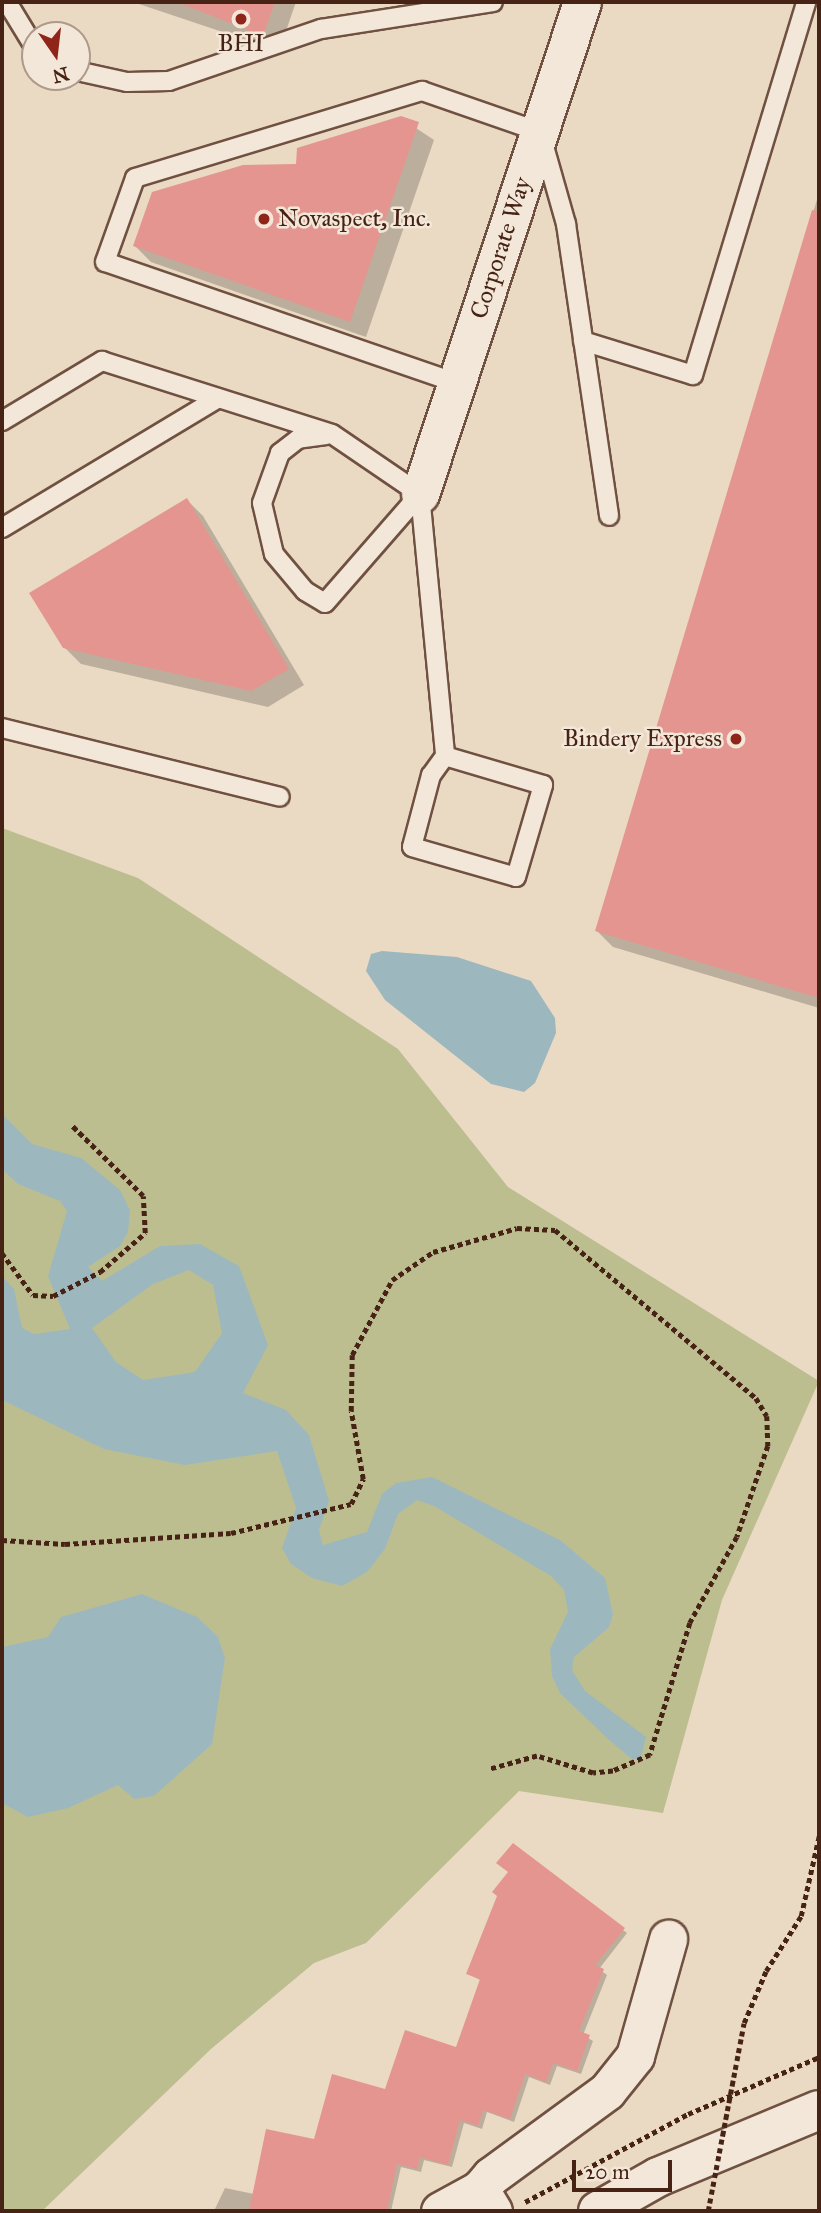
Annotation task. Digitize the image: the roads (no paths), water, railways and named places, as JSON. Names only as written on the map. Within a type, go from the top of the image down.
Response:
[{"type":"main road","points":[[598,2211],[658,2177],[819,2110]]},
{"type":"street","name":"Corporate Way","points":[[420,494],[582,2]]},
{"type":"street","points":[[440,2211],[498,2202],[622,2074],[635,2056],[668,1939]]},
{"type":"lane","points":[[7,2],[21,25]]},
{"type":"lane","points":[[91,74],[127,82],[169,81],[321,29],[493,2]]},
{"type":"lane","points":[[583,341],[693,375],[806,2]]},
{"type":"lane","points":[[457,383],[105,262],[135,178],[422,91],[540,132],[565,224],[610,516]]},
{"type":"lane","points":[[2,421],[102,361],[332,434],[420,494]]},
{"type":"lane","points":[[2,528],[218,398]]},
{"type":"lane","points":[[332,434],[298,439],[279,453],[267,477],[265,530],[284,573],[305,591],[325,603],[420,494]]},
{"type":"lane","points":[[420,494],[445,756],[431,775],[412,847],[516,877],[543,785],[445,756]]},
{"type":"lane","points":[[2,728],[281,797]]},
{"type":"water","points":[[382,951],[457,957],[531,981],[555,1018],[556,1033],[535,1083],[524,1092],[491,1084],[385,1000],[366,971],[371,954]]},
{"type":"water","points":[[2,1114],[32,1144],[81,1158],[120,1190],[130,1210],[128,1232],[120,1246],[88,1267],[102,1281],[160,1246],[200,1244],[239,1266],[268,1345],[243,1393],[286,1410],[309,1435],[329,1501],[319,1530],[323,1545],[367,1532],[382,1494],[396,1483],[432,1477],[560,1540],[605,1578],[613,1614],[609,1627],[574,1657],[572,1670],[585,1691],[646,1737],[641,1757],[633,1760],[609,1740],[560,1693],[552,1676],[550,1649],[568,1612],[564,1590],[551,1576],[434,1506],[417,1500],[398,1514],[385,1549],[367,1572],[342,1586],[312,1578],[291,1564],[282,1548],[296,1508],[277,1451],[185,1465],[104,1449],[2,1400],[2,1276],[14,1289],[22,1328],[34,1334],[70,1329],[48,1276],[67,1211],[60,1201],[18,1184],[2,1169]],"holes":[[[189,1270],[213,1285],[222,1333],[195,1372],[143,1380],[116,1362],[92,1328],[153,1284]]]},
{"type":"water","points":[[142,1594],[197,1617],[218,1637],[225,1658],[212,1744],[154,1796],[134,1799],[118,1785],[68,1808],[28,1817],[2,1803],[2,1647],[48,1637],[61,1617]]},
{"type":"place","name":"BHI","points":[[241,19]]},
{"type":"place","name":"Novaspect, Inc.","points":[[264,219]]},
{"type":"place","name":"Bindery Express","points":[[736,739]]}]
